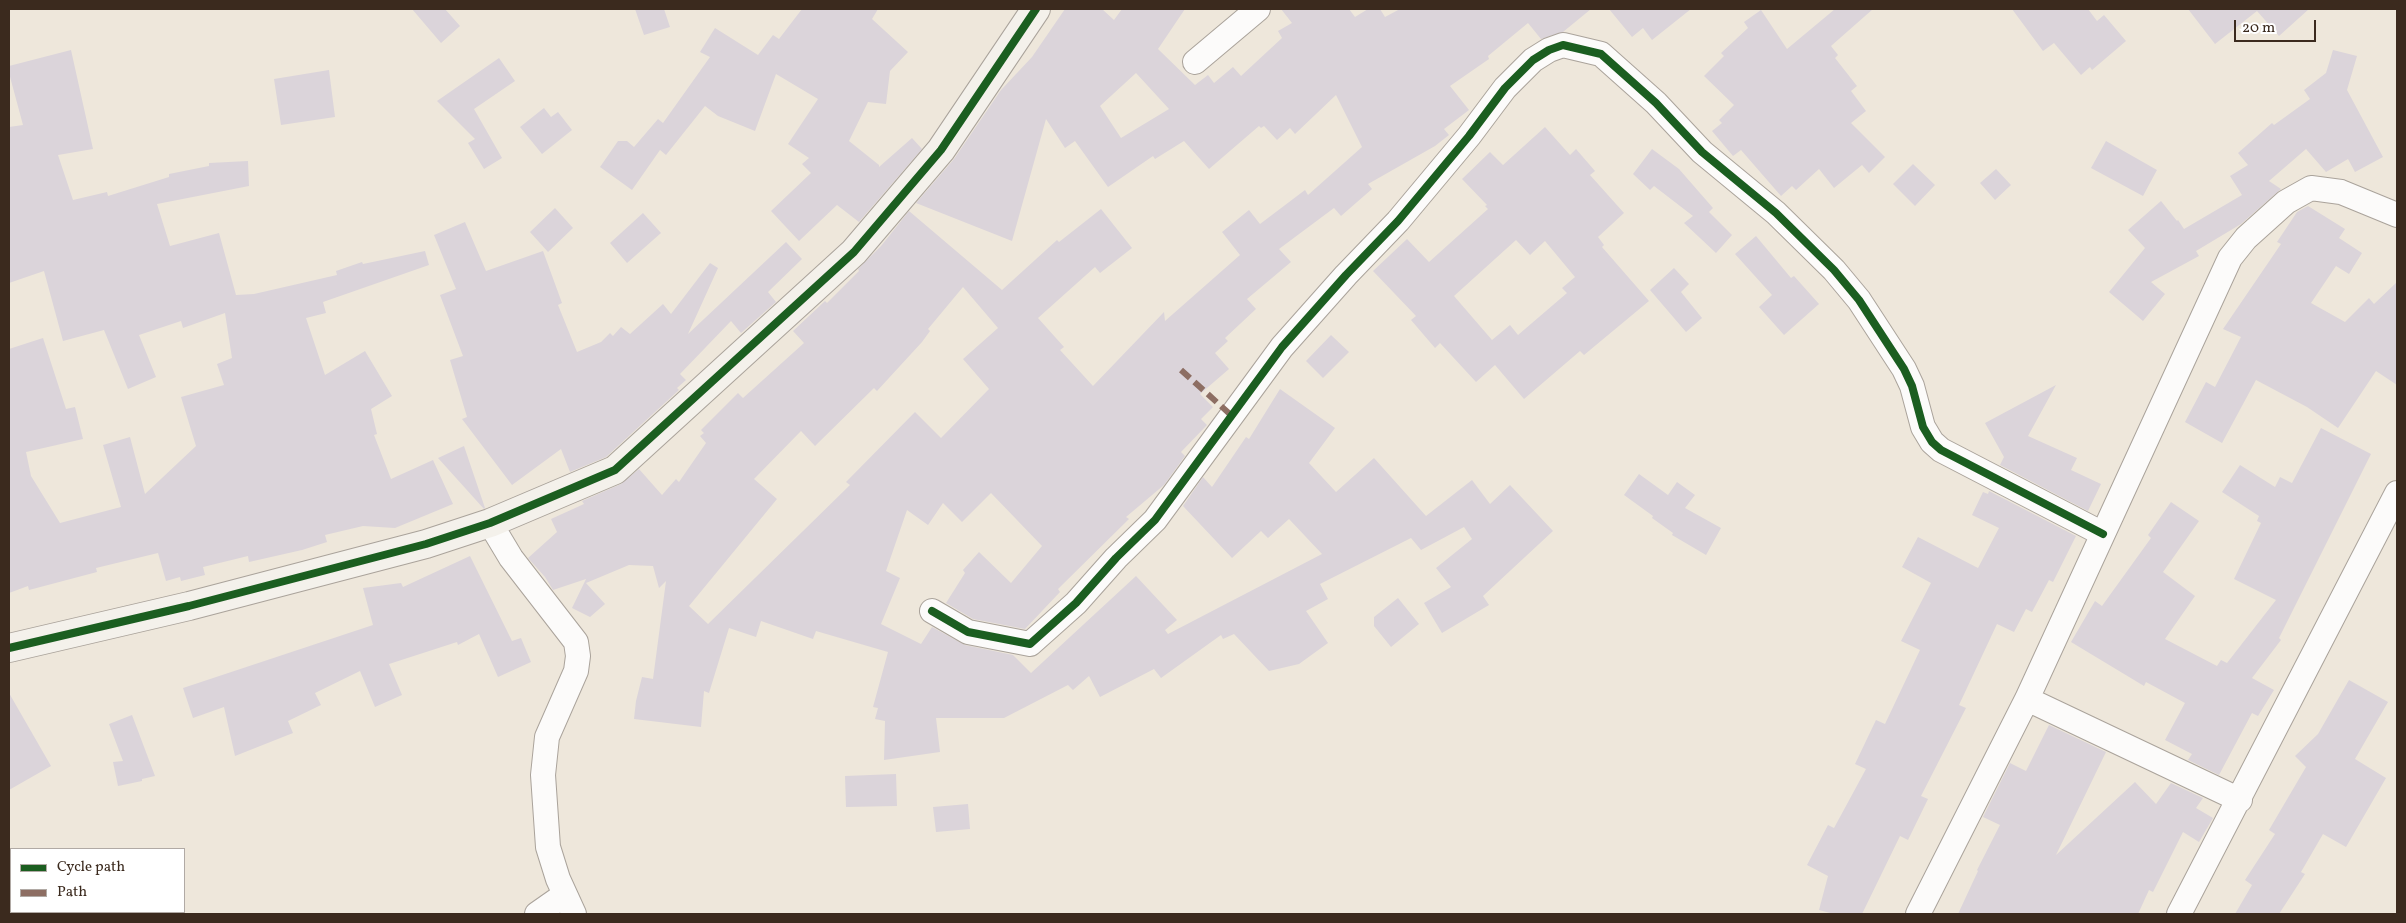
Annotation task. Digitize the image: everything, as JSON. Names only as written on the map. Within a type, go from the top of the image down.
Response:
[{"type":"street","points":[[9,648],[189,606],[426,544],[490,523],[615,470],[854,252],[941,150],[1036,9]]},
{"type":"street","points":[[1195,62],[1258,9]]},
{"type":"street","points":[[932,611],[968,632],[1030,644],[1076,603],[1116,558],[1155,520],[1282,347],[1346,275],[1398,221],[1469,136],[1505,88],[1532,60],[1548,50],[1563,45],[1601,54],[1656,103],[1702,152],[1776,213],[1834,270],[1859,300],[1904,368],[1912,386],[1923,427],[1932,442],[1941,450],[2103,534]]},
{"type":"street","points":[[1918,914],[2027,700],[2230,258],[2246,238],[2286,202],[2311,188],[2341,192],[2397,215]]},
{"type":"street","points":[[2180,914],[2397,493]]},
{"type":"street","points":[[490,523],[511,558],[576,642],[578,656],[576,671],[547,737],[543,775],[548,847],[570,906]]},
{"type":"street","points":[[2027,700],[2240,800]]},
{"type":"street","points":[[537,914],[557,900],[570,906]]},
{"type":"building","points":[[412,9],[445,9],[460,26],[441,43]]},
{"type":"building","points":[[635,9],[664,9],[670,27],[644,35]]},
{"type":"building","points":[[802,9],[878,9],[872,19],[908,52],[890,71],[886,104],[868,102],[849,141],[879,165],[879,167],[912,138],[922,149],[859,222],[837,205],[799,241],[771,211],[811,173],[802,164],[809,158],[788,144],[818,99],[776,74],[755,131],[718,116],[705,106],[666,155],[660,150],[632,190],[600,167],[618,141],[627,141],[634,147],[658,119],[663,123],[710,57],[700,52],[715,28],[758,55],[773,35],[779,39]]},
{"type":"building","points":[[1065,9],[1102,9],[1114,20],[1122,9],[1185,9],[1158,49],[1195,85],[1208,75],[1214,83],[1233,67],[1241,76],[1282,38],[1278,31],[1292,23],[1281,9],[1349,9],[1355,17],[1368,9],[1380,9],[1385,17],[1400,9],[1591,9],[1563,32],[1541,39],[1528,23],[1488,56],[1489,59],[1450,86],[1469,110],[1444,129],[1449,135],[1435,146],[1368,184],[1372,189],[1341,216],[1334,208],[1279,249],[1291,262],[1247,299],[1256,309],[1225,338],[1228,341],[1215,353],[1229,369],[1200,394],[1213,407],[1201,419],[1207,425],[1181,452],[1185,456],[1164,485],[1126,517],[1129,519],[1058,589],[1060,592],[1025,629],[973,619],[946,603],[965,573],[963,570],[979,552],[1011,583],[1042,546],[991,493],[962,522],[943,503],[928,525],[907,510],[886,571],[900,578],[881,624],[921,644],[932,627],[965,645],[1013,655],[1031,673],[1136,576],[1177,620],[1165,630],[1168,634],[1322,554],[1289,519],[1268,538],[1261,531],[1232,558],[1183,506],[1203,477],[1212,487],[1246,437],[1249,439],[1280,389],[1335,428],[1309,463],[1336,492],[1374,458],[1426,516],[1472,480],[1490,504],[1510,485],[1553,531],[1483,596],[1489,605],[1442,633],[1424,603],[1451,587],[1436,568],[1472,539],[1464,527],[1421,550],[1411,538],[1320,584],[1328,599],[1306,611],[1328,643],[1299,664],[1269,671],[1234,634],[1223,639],[1221,635],[1161,678],[1154,669],[1100,697],[1089,676],[1073,690],[1068,685],[1004,718],[936,718],[940,752],[884,760],[885,721],[875,719],[878,708],[873,707],[888,652],[816,631],[813,639],[761,621],[756,637],[729,628],[709,693],[704,691],[701,727],[634,719],[642,677],[653,679],[666,581],[659,588],[653,566],[629,565],[586,583],[605,604],[590,617],[572,608],[586,579],[553,590],[545,577],[528,558],[557,532],[551,519],[584,504],[582,501],[621,484],[639,469],[662,495],[676,479],[679,482],[706,443],[700,436],[704,433],[701,430],[738,393],[743,398],[804,343],[793,331],[825,301],[827,303],[859,271],[858,269],[881,246],[909,211],[1002,290],[1057,240],[1059,242],[1101,209],[1132,248],[1100,273],[1095,267],[1038,318],[1064,347],[1060,350],[1093,386],[1164,312],[1165,321],[1240,255],[1222,232],[1249,210],[1260,224],[1305,190],[1308,195],[1362,147],[1336,95],[1295,134],[1290,128],[1277,140],[1264,126],[1261,128],[1259,126],[1209,169],[1184,141],[1155,159],[1153,156],[1108,187],[1075,141],[1065,148],[1046,119],[1012,241],[916,203],[954,159],[1001,90],[1032,57]],"holes":[[[1136,73],[1169,109],[1121,138],[1100,106]],[[963,287],[998,328],[963,359],[989,389],[941,438],[915,412],[846,482],[850,485],[708,624],[689,606],[777,499],[754,479],[801,431],[815,446],[874,388],[877,391],[922,342],[930,331],[928,329]]]},
{"type":"building","points":[[1609,9],[1691,9],[1652,40],[1643,28],[1632,37]]},
{"type":"building","points":[[1835,9],[1873,9],[1831,46],[1838,55],[1835,58],[1857,86],[1851,91],[1866,111],[1851,123],[1885,157],[1869,173],[1862,165],[1834,188],[1819,169],[1796,190],[1792,186],[1781,196],[1741,150],[1733,156],[1712,131],[1722,123],[1719,120],[1734,105],[1704,76],[1724,56],[1721,53],[1748,28],[1744,22],[1761,10],[1787,49]]},
{"type":"building","points":[[2012,9],[2088,9],[2097,21],[2104,15],[2126,41],[2092,70],[2090,67],[2081,75],[2054,43],[2043,51]]},
{"type":"building","points":[[2188,9],[2309,9],[2279,36],[2257,11],[2215,44]]},
{"type":"building","points":[[71,50],[93,149],[58,155],[73,200],[107,192],[108,196],[169,177],[169,174],[209,166],[209,163],[248,161],[249,186],[157,204],[170,246],[219,233],[236,295],[254,294],[337,275],[336,271],[362,262],[363,264],[425,251],[429,265],[323,302],[326,313],[306,318],[325,375],[365,351],[392,396],[371,409],[377,434],[374,435],[391,479],[433,460],[453,504],[395,528],[363,526],[325,535],[327,542],[302,550],[249,562],[248,556],[203,567],[205,575],[181,581],[180,577],[166,581],[158,553],[96,568],[97,572],[29,590],[28,586],[9,593],[9,349],[43,338],[66,409],[75,407],[83,439],[26,452],[31,476],[60,523],[121,507],[103,445],[130,437],[145,494],[196,446],[181,397],[224,385],[217,364],[232,358],[225,313],[183,328],[181,321],[139,335],[156,377],[128,389],[104,330],[63,341],[44,271],[9,283],[9,127],[23,125],[9,73],[9,66]]},
{"type":"building","points":[[2333,50],[2357,56],[2347,90],[2383,157],[2355,172],[2348,159],[2326,172],[2306,149],[2269,181],[2281,189],[2241,224],[2196,251],[2199,256],[2151,282],[2165,294],[2143,321],[2109,292],[2145,248],[2128,230],[2161,201],[2184,229],[2242,195],[2230,176],[2248,165],[2238,153],[2272,123],[2274,125],[2310,99],[2304,90],[2326,73]]},
{"type":"building","points":[[499,58],[515,81],[474,109],[502,158],[484,169],[468,143],[475,139],[437,101]]},
{"type":"building","points":[[329,70],[335,117],[281,125],[274,79]]},
{"type":"building","points":[[544,108],[551,117],[558,112],[572,130],[542,154],[520,127]]},
{"type":"building","points":[[1545,127],[1570,155],[1576,149],[1595,171],[1590,175],[1624,213],[1598,237],[1604,245],[1602,247],[1649,301],[1584,355],[1580,351],[1524,399],[1495,365],[1476,382],[1440,343],[1435,348],[1411,320],[1416,316],[1373,271],[1407,239],[1429,262],[1488,209],[1485,206],[1487,205],[1462,179],[1490,152],[1503,165]],"holes":[[[1516,240],[1530,255],[1545,241],[1575,277],[1562,288],[1567,293],[1518,335],[1510,325],[1492,340],[1454,296]]]},
{"type":"building","points":[[2106,141],[2157,170],[2143,196],[2091,168]]},
{"type":"building","points":[[1652,149],[1679,169],[1713,208],[1709,212],[1732,235],[1716,253],[1684,223],[1693,216],[1654,186],[1650,190],[1633,174]]},
{"type":"building","points":[[1913,164],[1935,185],[1915,206],[1893,184]]},
{"type":"building","points":[[1996,169],[2011,185],[1995,200],[1980,183]]},
{"type":"building","points":[[2308,206],[2345,229],[2339,238],[2362,253],[2349,274],[2336,266],[2311,303],[2345,322],[2369,298],[2374,304],[2397,282],[2397,385],[2376,371],[2338,428],[2307,407],[2256,380],[2222,443],[2185,422],[2206,382],[2215,387],[2241,337],[2223,329],[2281,244],[2277,242],[2297,212]]},
{"type":"building","points":[[555,208],[573,228],[548,252],[530,232]]},
{"type":"building","points":[[643,213],[661,233],[627,263],[610,243]]},
{"type":"building","points":[[465,222],[486,271],[543,251],[562,303],[558,305],[577,352],[601,342],[610,333],[613,336],[621,327],[630,334],[663,304],[671,314],[710,263],[718,268],[688,334],[786,242],[802,259],[768,292],[776,302],[741,333],[731,321],[680,374],[686,380],[677,388],[679,390],[606,457],[570,472],[561,449],[512,485],[462,419],[467,417],[450,360],[463,356],[440,295],[456,289],[434,235]]},
{"type":"building","points":[[1756,236],[1791,278],[1794,276],[1819,304],[1784,335],[1759,307],[1772,295],[1735,254]]},
{"type":"building","points":[[1674,268],[1689,284],[1681,292],[1702,318],[1686,332],[1650,290]]},
{"type":"building","points":[[1331,335],[1349,352],[1323,378],[1306,361]]},
{"type":"building","points":[[2056,385],[2028,436],[2077,458],[2071,470],[2101,484],[2088,511],[2000,465],[2004,457],[1985,423]]},
{"type":"building","points":[[2321,428],[2371,454],[2279,638],[2281,640],[2252,678],[2274,690],[2258,716],[2252,713],[2219,775],[2188,760],[2192,754],[2165,740],[2185,703],[2146,682],[2144,686],[2071,642],[2095,601],[2102,606],[2151,538],[2148,535],[2171,502],[2199,521],[2163,572],[2195,596],[2165,639],[2217,666],[2221,660],[2227,663],[2276,600],[2234,579],[2261,523],[2257,521],[2259,516],[2222,492],[2240,465],[2275,487],[2280,477],[2292,483]]},
{"type":"building","points":[[464,446],[485,508],[484,509],[438,458]]},
{"type":"building","points":[[1639,474],[1668,495],[1677,482],[1695,495],[1685,508],[1721,528],[1706,555],[1672,535],[1673,533],[1652,518],[1653,516],[1624,495]]},
{"type":"building","points":[[1989,491],[2076,536],[2053,582],[2049,580],[2032,612],[2026,609],[2014,632],[1997,624],[1959,705],[1966,708],[1921,796],[1928,799],[1908,840],[1900,836],[1862,914],[1834,914],[1819,910],[1828,876],[1807,865],[1828,825],[1834,828],[1866,769],[1855,764],[1876,720],[1885,724],[1920,650],[1901,641],[1931,583],[1902,567],[1918,537],[1978,568],[1999,528],[1972,515],[1983,492],[1988,494]]},
{"type":"building","points":[[470,556],[512,641],[521,638],[531,662],[498,677],[479,634],[458,645],[457,642],[389,664],[402,695],[375,707],[360,671],[315,693],[321,705],[288,721],[293,733],[235,756],[224,707],[193,718],[183,688],[373,625],[363,588],[401,583],[403,587]]},
{"type":"building","points":[[1398,598],[1419,624],[1391,647],[1374,626],[1374,617]]},
{"type":"building","points":[[2349,680],[2388,702],[2355,759],[2386,778],[2346,847],[2323,834],[2301,872],[2305,874],[2279,914],[2235,914],[2252,885],[2245,880],[2275,834],[2269,830],[2306,767],[2295,756],[2318,734]]},
{"type":"building","points":[[9,693],[51,766],[9,790]]},
{"type":"building","points":[[132,715],[155,776],[118,786],[113,762],[123,761],[109,724]]},
{"type":"building","points":[[2049,725],[2106,752],[2056,855],[2135,782],[2156,804],[2171,783],[2203,798],[2196,808],[2213,818],[2199,842],[2183,832],[2153,892],[2149,890],[2138,914],[1958,914],[1977,870],[2000,825],[1983,817],[2010,763],[2026,771]]},
{"type":"building","points":[[896,774],[897,806],[846,807],[845,776]]},
{"type":"building","points":[[968,804],[970,829],[936,832],[933,807]]},
{"type":"marked path","points":[[1181,370],[1231,415]]},
{"type":"cycle path","points":[[9,648],[189,606],[426,544],[490,523],[615,470],[854,252],[941,150],[1036,9]]},
{"type":"cycle path","points":[[932,611],[968,632],[1030,644],[1076,603],[1116,558],[1155,520],[1282,347],[1346,275],[1398,221],[1469,136],[1505,88],[1533,60],[1549,50],[1563,45],[1601,54],[1656,103],[1702,152],[1776,213],[1834,270],[1859,300],[1904,369],[1912,386],[1923,427],[1932,442],[1941,450],[2103,534]]}]
